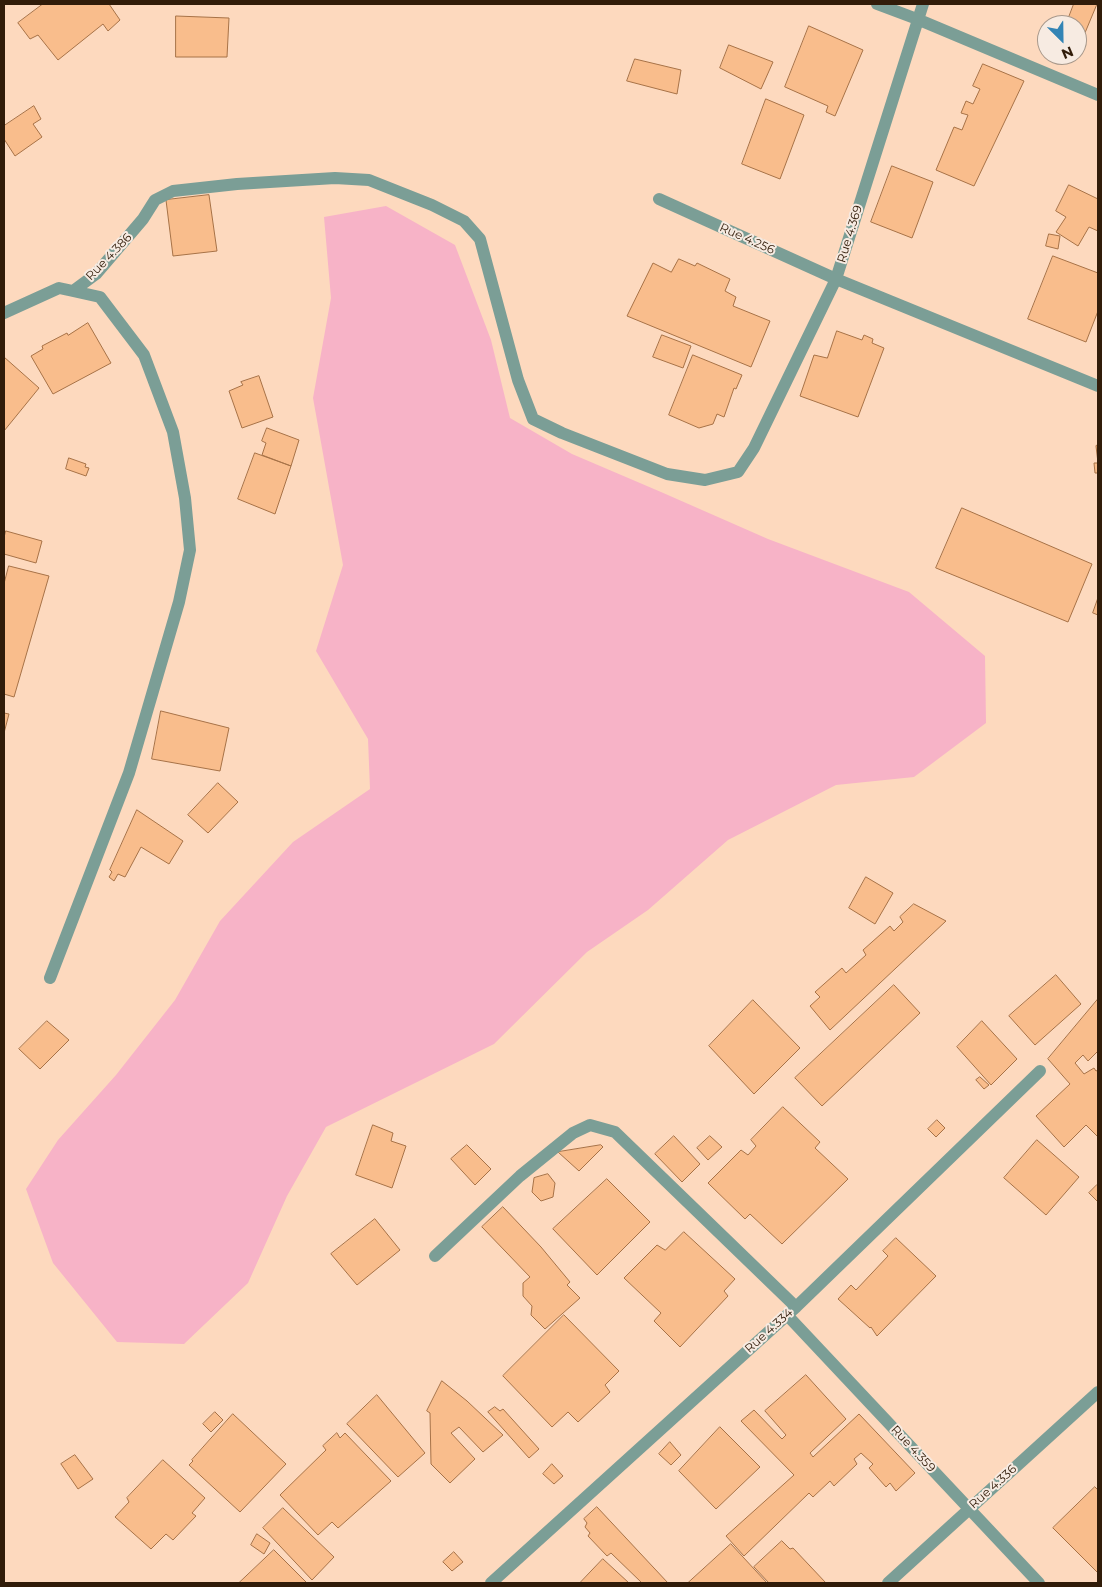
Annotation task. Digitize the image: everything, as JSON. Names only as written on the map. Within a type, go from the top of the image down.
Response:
[{"type":"street","points":[[877,4],[1098,95]]},
{"type":"street","name":"Rue 4.369","points":[[923,4],[836,279],[1098,386]]},
{"type":"street","name":"Rue 4.386","points":[[73,291],[96,274],[107,262],[143,219],[155,200],[173,191],[237,184],[335,178],[369,180],[432,205],[464,221],[480,239],[518,380],[533,419],[562,433],[667,474],[705,480],[738,472],[754,448],[836,279]]},
{"type":"street","name":"Rue 4.256","points":[[659,199],[836,279]]},
{"type":"street","points":[[4,313],[59,288],[100,297],[144,355],[173,432],[185,498],[190,550],[180,602],[129,773],[50,978]]},
{"type":"street","name":"Rue 4.334","points":[[491,1583],[792,1311],[1040,1071]]},
{"type":"street","name":"Rue 4.359","points":[[435,1256],[520,1176],[573,1133],[590,1125],[615,1132],[792,1311],[1039,1583]]},
{"type":"street","name":"Rue 4.336","points":[[888,1583],[1098,1392]]},
{"type":"shaded area","points":[[386,206],[455,245],[491,340],[510,418],[572,454],[768,539],[909,592],[985,656],[986,723],[914,777],[836,785],[728,840],[648,910],[587,952],[494,1044],[326,1127],[287,1196],[248,1283],[184,1344],[117,1342],[53,1263],[26,1189],[58,1140],[116,1075],[175,1000],[220,921],[293,842],[370,789],[368,739],[316,651],[343,565],[313,398],[331,298],[324,217]]},
{"type":"building","points":[[43,4],[109,4],[120,20],[108,31],[103,24],[58,60],[38,35],[30,39],[18,23]]},
{"type":"building","points":[[1074,4],[1097,4],[1087,28],[1087,15],[1070,15]]},
{"type":"building","points":[[176,16],[229,18],[227,57],[176,57]]},
{"type":"building","points":[[809,26],[863,50],[835,116],[826,112],[828,106],[785,87]]},
{"type":"building","points":[[729,45],[773,62],[761,89],[720,68]]},
{"type":"building","points":[[635,59],[681,70],[677,94],[627,81]]},
{"type":"building","points":[[983,64],[1024,81],[974,186],[936,170],[954,127],[962,130],[968,115],[961,113],[966,101],[973,104],[980,89],[973,86]]},
{"type":"building","points":[[766,99],[804,115],[780,179],[742,164]]},
{"type":"building","points":[[34,106],[41,119],[33,124],[42,137],[15,156],[4,139],[4,126]]},
{"type":"building","points":[[892,166],[933,182],[912,238],[871,222]]},
{"type":"building","points":[[1069,185],[1098,199],[1098,231],[1089,227],[1078,246],[1056,232],[1066,217],[1056,211]]},
{"type":"building","points":[[209,195],[217,251],[173,256],[166,200]]},
{"type":"building","points":[[1049,234],[1060,236],[1058,249],[1046,246]]},
{"type":"building","points":[[1053,256],[1098,273],[1098,311],[1086,342],[1028,319]]},
{"type":"building","points":[[679,259],[695,266],[697,263],[730,279],[725,291],[736,297],[733,306],[770,321],[751,367],[627,316],[653,263],[671,272]]},
{"type":"building","points":[[88,323],[111,363],[53,394],[31,356],[43,349],[42,346],[67,333],[68,335]]},
{"type":"building","points":[[837,331],[862,340],[864,335],[873,339],[872,343],[884,348],[858,417],[800,396],[814,355],[827,358]]},
{"type":"building","points":[[662,335],[691,346],[683,368],[653,357]]},
{"type":"building","points":[[693,355],[742,375],[736,389],[734,388],[724,417],[717,414],[713,424],[699,428],[669,415]]},
{"type":"building","points":[[4,357],[39,388],[4,431]]},
{"type":"building","points":[[259,376],[273,417],[242,428],[229,391],[243,385],[241,382]]},
{"type":"building","points":[[267,428],[299,440],[291,466],[262,455],[266,443],[262,441]]},
{"type":"building","points":[[1098,445],[1098,463],[1096,446]]},
{"type":"building","points":[[255,453],[291,466],[275,514],[238,499]]},
{"type":"building","points":[[69,458],[86,464],[85,467],[89,468],[86,476],[66,469]]},
{"type":"building","points":[[1094,463],[1098,463],[1098,473],[1095,473]]},
{"type":"building","points":[[962,508],[1092,564],[1068,622],[936,568]]},
{"type":"building","points":[[6,531],[42,541],[36,563],[4,554]]},
{"type":"building","points":[[9,566],[49,576],[14,697],[4,694],[4,584]]},
{"type":"building","points":[[1098,598],[1098,615],[1093,613]]},
{"type":"building","points":[[161,711],[229,728],[220,771],[152,759]]},
{"type":"building","points":[[4,713],[9,714],[4,733]]},
{"type":"building","points":[[218,783],[238,802],[208,833],[188,815]]},
{"type":"building","points":[[137,810],[183,841],[169,864],[141,847],[125,877],[118,874],[114,881],[109,877],[112,872],[110,870]]},
{"type":"building","points":[[866,877],[893,893],[875,924],[849,908]]},
{"type":"building","points":[[914,904],[946,921],[830,1030],[810,1006],[820,997],[815,992],[842,968],[846,973],[866,955],[863,950],[890,926],[894,931],[903,922],[900,917]]},
{"type":"building","points":[[1056,975],[1081,1004],[1035,1045],[1009,1016]]},
{"type":"building","points":[[894,985],[920,1013],[822,1106],[795,1078]]},
{"type":"building","points":[[1098,999],[1098,1051],[1088,1061],[1083,1055],[1075,1063],[1084,1074],[1094,1068],[1096,1071],[1098,1070],[1098,1137],[1086,1125],[1064,1147],[1036,1116],[1070,1084],[1048,1059]]},
{"type":"building","points":[[753,1000],[800,1048],[754,1094],[709,1046]]},
{"type":"building","points":[[47,1021],[69,1040],[40,1069],[19,1049]]},
{"type":"building","points":[[982,1021],[1017,1059],[991,1085],[957,1047]]},
{"type":"building","points":[[980,1077],[989,1085],[984,1089],[976,1080]]},
{"type":"building","points":[[783,1107],[820,1142],[815,1148],[848,1179],[782,1244],[750,1214],[745,1219],[708,1183],[741,1150],[748,1155],[756,1146],[751,1140]]},
{"type":"building","points":[[937,1120],[945,1128],[936,1137],[928,1129]]},
{"type":"building","points":[[373,1125],[393,1133],[391,1141],[406,1146],[392,1188],[356,1175]]},
{"type":"building","points":[[674,1136],[700,1164],[682,1182],[655,1154]]},
{"type":"building","points":[[710,1136],[722,1147],[708,1160],[697,1148]]},
{"type":"building","points":[[1037,1140],[1079,1177],[1046,1215],[1004,1178]]},
{"type":"building","points":[[467,1145],[491,1169],[475,1185],[451,1159]]},
{"type":"building","points":[[601,1145],[603,1147],[579,1171],[558,1152]]},
{"type":"building","points":[[548,1174],[555,1183],[553,1197],[541,1201],[532,1192],[534,1178]]},
{"type":"building","points":[[607,1179],[650,1222],[597,1275],[553,1229]]},
{"type":"building","points":[[1098,1186],[1098,1202],[1089,1193]]},
{"type":"building","points":[[503,1207],[541,1247],[570,1282],[567,1285],[580,1298],[545,1329],[531,1315],[532,1306],[523,1296],[523,1283],[530,1277],[482,1227]]},
{"type":"building","points":[[375,1219],[400,1250],[357,1285],[331,1254]]},
{"type":"building","points":[[684,1232],[735,1279],[724,1291],[728,1296],[680,1347],[654,1321],[661,1313],[624,1278],[657,1245],[665,1250]]},
{"type":"building","points":[[896,1238],[936,1276],[877,1336],[871,1327],[838,1299],[851,1285],[856,1290],[888,1256],[883,1251]]},
{"type":"building","points":[[564,1315],[619,1371],[605,1385],[610,1392],[578,1422],[568,1412],[552,1427],[503,1376]]},
{"type":"building","points":[[806,1375],[846,1419],[810,1453],[813,1457],[859,1414],[915,1473],[896,1491],[890,1483],[886,1487],[869,1468],[873,1464],[861,1453],[854,1459],[857,1464],[834,1486],[830,1481],[813,1497],[809,1493],[744,1556],[726,1536],[794,1475],[741,1421],[754,1410],[782,1439],[786,1435],[765,1411]]},
{"type":"building","points":[[442,1381],[467,1401],[503,1435],[483,1452],[459,1427],[451,1433],[475,1459],[450,1483],[431,1464],[430,1413],[427,1411]]},
{"type":"building","points":[[377,1395],[425,1453],[398,1477],[347,1424]]},
{"type":"building","points":[[495,1407],[500,1411],[503,1409],[539,1449],[529,1458],[488,1412]]},
{"type":"building","points":[[215,1412],[223,1420],[211,1432],[203,1424]]},
{"type":"building","points":[[233,1414],[286,1464],[240,1512],[189,1465]]},
{"type":"building","points":[[720,1427],[760,1467],[716,1509],[679,1471]]},
{"type":"building","points":[[337,1433],[340,1438],[345,1433],[391,1481],[338,1528],[332,1522],[318,1535],[280,1495],[326,1450],[323,1446]]},
{"type":"building","points":[[670,1442],[681,1455],[671,1465],[659,1454]]},
{"type":"building","points":[[75,1455],[93,1479],[78,1489],[61,1464]]},
{"type":"building","points":[[163,1460],[205,1498],[192,1513],[196,1516],[173,1540],[166,1534],[151,1549],[115,1517],[129,1502],[127,1498]]},
{"type":"building","points":[[552,1464],[563,1476],[554,1484],[543,1474]]},
{"type":"building","points":[[1095,1487],[1098,1490],[1098,1573],[1053,1528]]},
{"type":"building","points":[[597,1507],[668,1583],[642,1583],[611,1553],[607,1556],[588,1536],[590,1533],[585,1527],[587,1523],[584,1519]]},
{"type":"building","points":[[283,1508],[334,1557],[312,1580],[263,1528]]},
{"type":"building","points":[[257,1534],[270,1543],[264,1554],[251,1545]]},
{"type":"building","points":[[782,1541],[790,1549],[793,1548],[826,1583],[769,1583],[754,1567]]},
{"type":"building","points":[[731,1544],[767,1583],[688,1583]]},
{"type":"building","points":[[274,1550],[307,1583],[239,1583]]},
{"type":"building","points":[[454,1552],[463,1562],[452,1571],[443,1562]]},
{"type":"building","points":[[603,1559],[629,1583],[580,1583]]}]
